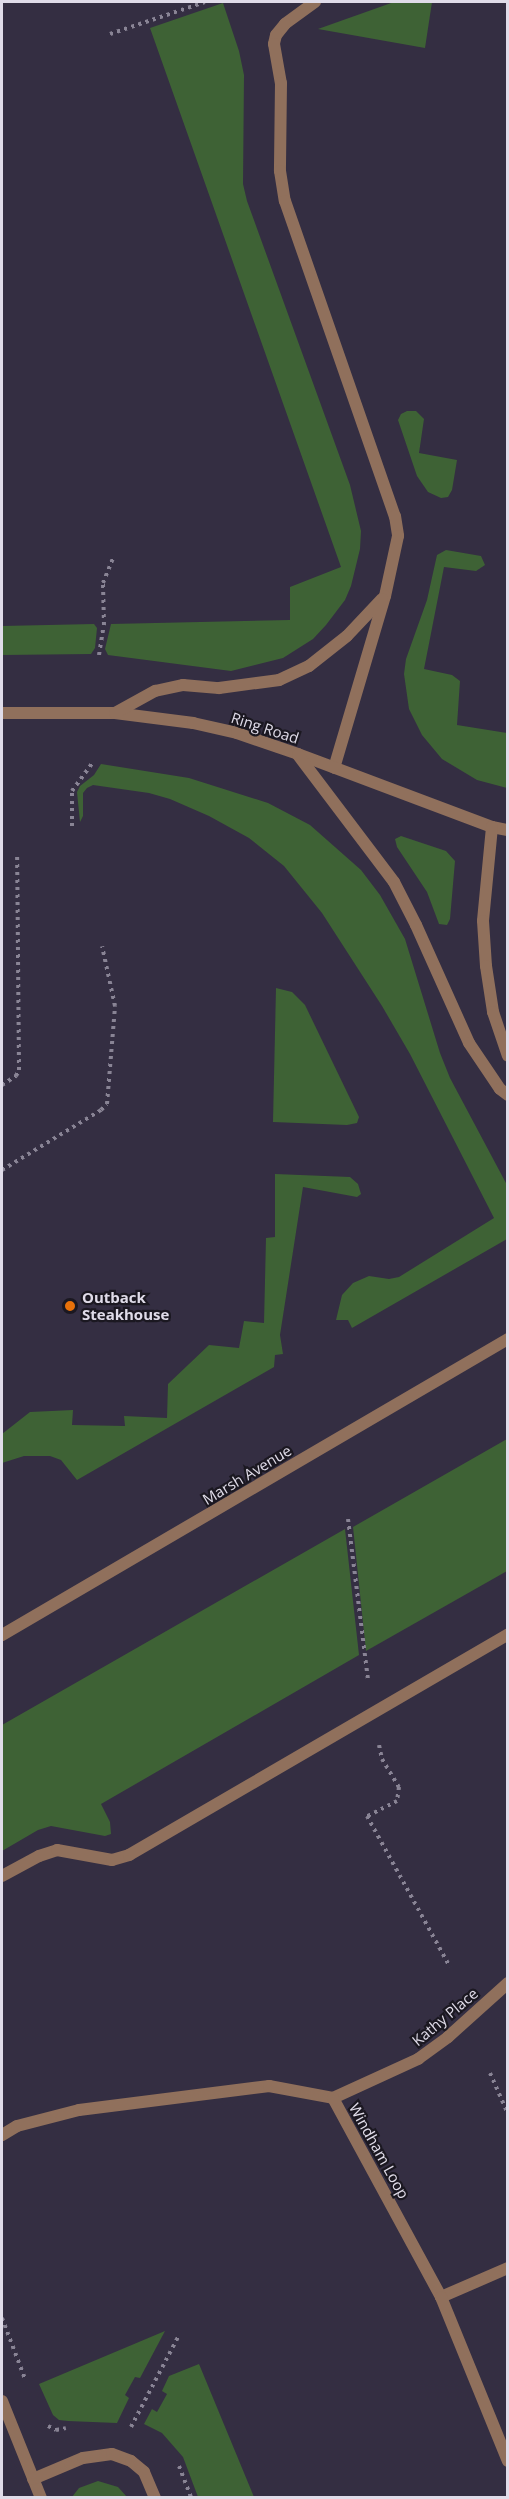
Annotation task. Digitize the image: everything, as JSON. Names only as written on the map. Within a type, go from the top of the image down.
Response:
[{"type":"street","points":[[315,2],[285,24],[276,35],[274,44],[281,83],[280,171],[285,201],[395,516],[398,536],[385,596],[334,768]]},
{"type":"street","points":[[115,713],[155,691],[183,685],[219,688],[279,680],[309,666],[347,636],[385,596]]},
{"type":"street","name":"Ring Road","points":[[2,713],[115,713],[193,723],[237,733],[492,827],[507,830]]},
{"type":"street","points":[[298,754],[394,882],[416,925],[468,1043],[500,1089],[507,1095]]},
{"type":"street","points":[[492,827],[485,886],[485,944],[493,1012],[507,1056]]},
{"type":"street","name":"Marsh Avenue","points":[[2,1635],[507,1339]]},
{"type":"street","points":[[2,1876],[39,1856],[57,1850],[112,1860],[129,1855],[507,1634]]},
{"type":"street","name":"Kathy Place","points":[[333,2098],[418,2059],[448,2037],[507,1983]]},
{"type":"street","name":"Windham Loop","points":[[2,2135],[17,2126],[69,2112],[270,2086],[333,2098],[441,2297],[507,2461]]},
{"type":"street","points":[[441,2297],[507,2268]]},
{"type":"street","points":[[2,2402],[41,2498]]},
{"type":"street","points":[[33,2479],[83,2458],[112,2454],[131,2462],[144,2472],[155,2498]]},
{"type":"path","points":[[110,34],[205,2]]},
{"type":"path","points":[[99,655],[104,624],[103,583],[114,556]]},
{"type":"path","points":[[72,826],[72,791],[92,763]]},
{"type":"path","points":[[2,1085],[16,1076],[19,1070],[17,855]]},
{"type":"path","points":[[2,1170],[101,1110],[107,1104],[116,1006],[102,946]]},
{"type":"path","points":[[348,1519],[363,1652],[382,1759],[399,1787],[397,1801],[367,1816],[450,1966]]},
{"type":"path","points":[[490,2073],[507,2114]]},
{"type":"path","points":[[2,2318],[26,2380]]},
{"type":"path","points":[[130,2429],[178,2337]]},
{"type":"path","points":[[44,2421],[56,2430],[74,2427]]},
{"type":"path","points":[[122,2427],[138,2431]]},
{"type":"path","points":[[173,2458],[184,2475],[191,2498]]},
{"type":"green space","points":[[394,2],[432,2],[425,48],[318,29]]},
{"type":"green space","points":[[223,3],[239,51],[244,75],[243,184],[247,201],[350,485],[361,531],[360,549],[351,586],[345,600],[313,639],[283,658],[231,671],[108,655],[105,649],[111,624],[290,620],[290,587],[341,567],[150,28]]},
{"type":"green space","points":[[416,411],[424,419],[419,453],[457,460],[452,490],[448,497],[441,498],[428,492],[417,476],[398,420],[401,414]]},
{"type":"green space","points":[[446,550],[481,556],[485,565],[476,571],[444,567],[424,669],[452,675],[460,681],[457,725],[507,733],[507,788],[477,780],[442,759],[422,735],[409,709],[404,674],[406,659],[427,600],[437,555]]},
{"type":"green space","points":[[94,624],[97,628],[95,648],[91,654],[2,655],[2,626]]},
{"type":"green space","points":[[101,764],[189,778],[268,803],[310,825],[361,870],[380,895],[405,939],[440,1053],[450,1078],[507,1185],[507,1239],[352,1328],[348,1320],[336,1320],[342,1295],[353,1283],[369,1276],[389,1279],[399,1277],[494,1218],[410,1054],[382,1006],[322,913],[284,866],[249,838],[209,816],[170,799],[149,793],[93,785],[83,793],[83,816],[80,822],[77,792],[80,786],[94,775]]},
{"type":"green space","points":[[401,836],[446,851],[455,861],[450,919],[447,925],[439,924],[427,892],[397,847],[395,839]]},
{"type":"green space","points":[[276,988],[292,992],[305,1005],[359,1117],[357,1123],[347,1125],[273,1122]]},
{"type":"green space","points":[[275,1174],[350,1177],[358,1184],[361,1194],[357,1197],[303,1187],[280,1335],[283,1354],[275,1355],[274,1367],[77,1480],[61,1460],[50,1456],[24,1456],[2,1463],[2,1434],[30,1412],[73,1410],[72,1425],[125,1426],[124,1416],[167,1418],[168,1384],[209,1345],[239,1348],[244,1321],[264,1323],[266,1238],[275,1237]]},
{"type":"green space","points":[[507,1439],[507,1571],[366,1651],[353,1527]]},
{"type":"green space","points":[[345,1529],[359,1655],[101,1804],[110,1822],[111,1834],[105,1836],[51,1826],[38,1830],[2,1851],[2,1725]]},
{"type":"green space","points":[[165,2331],[140,2378],[135,2377],[125,2395],[129,2398],[117,2423],[59,2420],[53,2415],[39,2384]]},
{"type":"green space","points":[[199,2364],[254,2497],[198,2497],[183,2457],[162,2433],[144,2424],[152,2409],[157,2412],[167,2394],[162,2391],[169,2376]]},
{"type":"green space","points":[[98,2481],[118,2487],[127,2497],[72,2497],[79,2488]]},
{"type":"place","name":"Outback Steakhouse","points":[[70,1306]]}]
